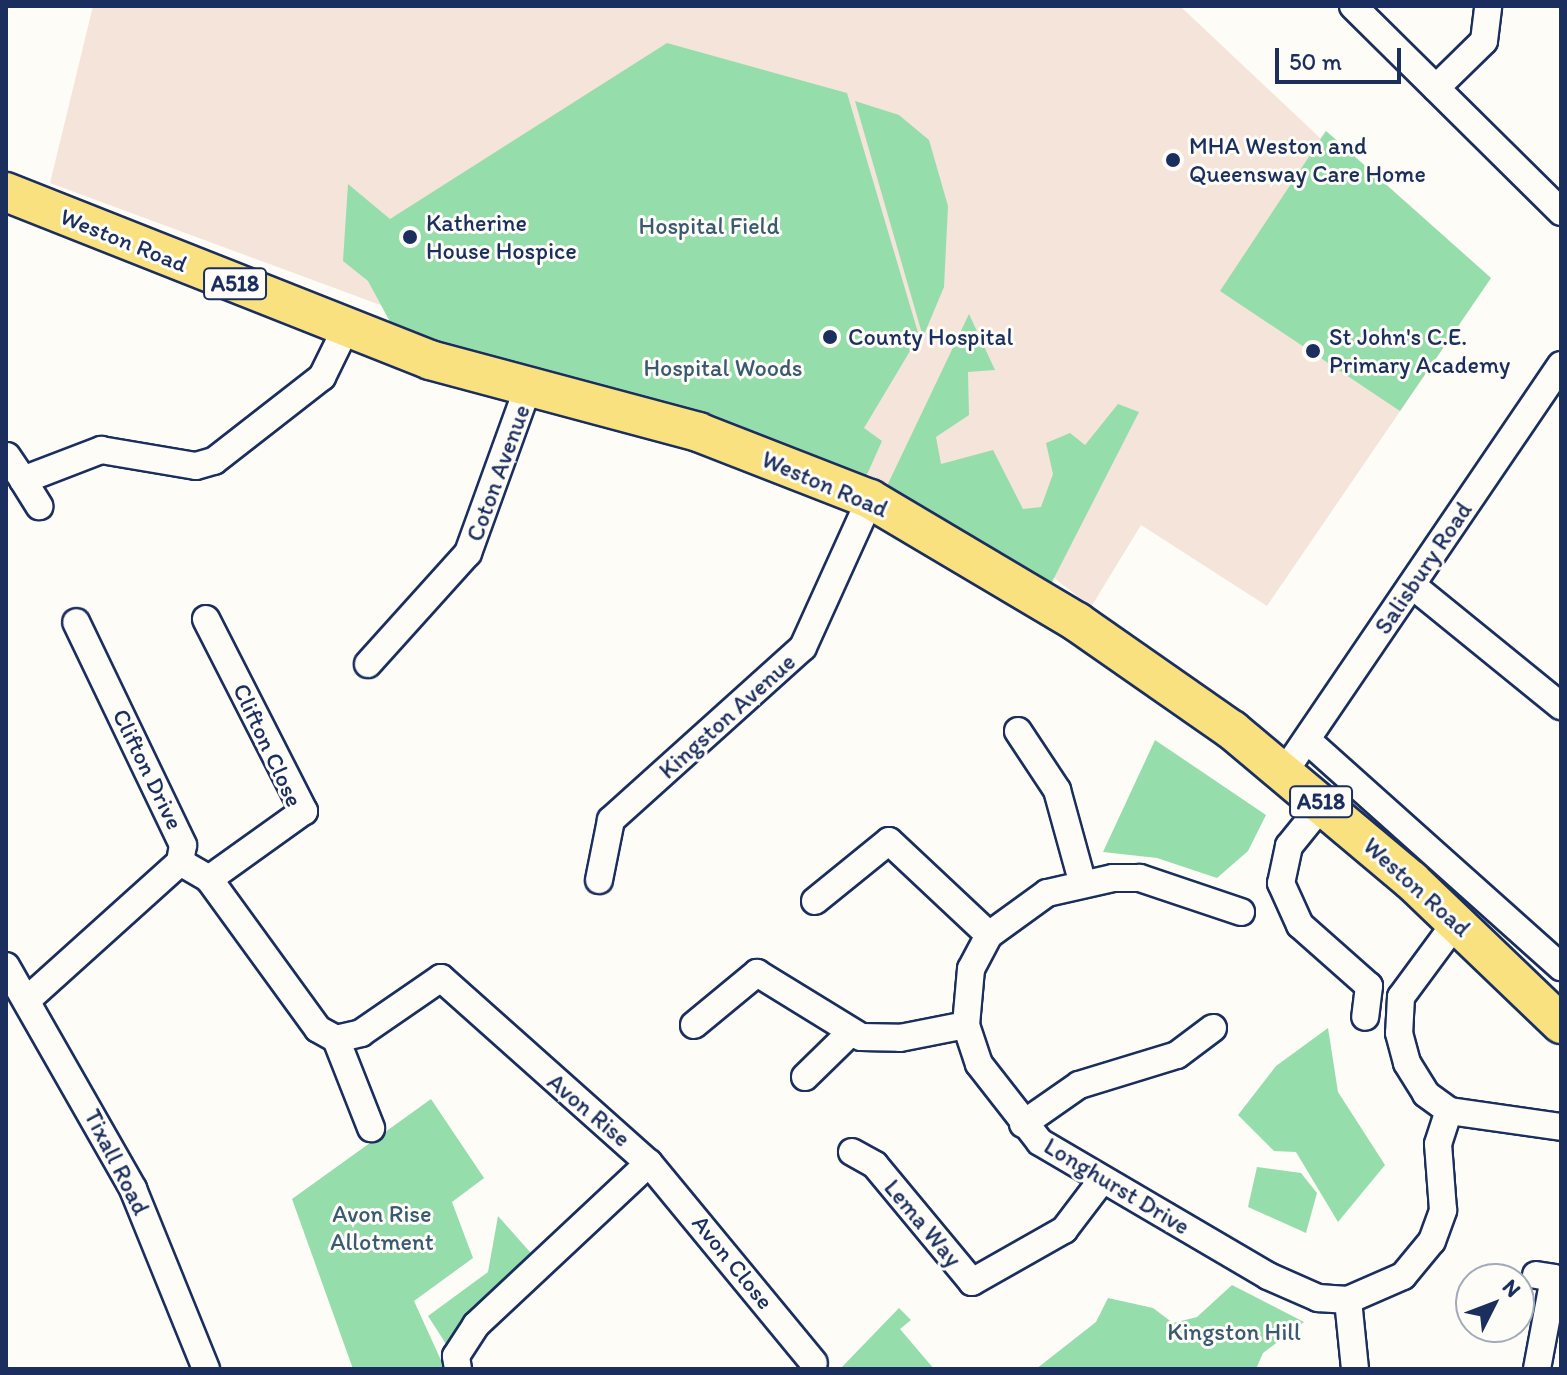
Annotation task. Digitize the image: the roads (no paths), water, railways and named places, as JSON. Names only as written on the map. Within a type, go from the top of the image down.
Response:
[{"type":"highway","name":"Weston Road","points":[[6,193],[346,328],[528,387],[698,432],[870,499],[1077,622],[1285,771],[1457,921],[1561,1024]]},
{"type":"street","points":[[1353,6],[1561,212]]},
{"type":"street","points":[[1436,88],[1484,41],[1488,6]]},
{"type":"street","points":[[23,480],[101,450],[196,466],[232,453],[322,377],[346,328]]},
{"type":"street","name":"Salisbury Road","points":[[1285,771],[1561,365]]},
{"type":"street","name":"Coton Avenue","points":[[368,664],[468,553],[528,387]]},
{"type":"street","points":[[7,456],[39,506]]},
{"type":"street","name":"Kingston Avenue","points":[[599,880],[611,820],[803,647],[870,499]]},
{"type":"street","points":[[1412,585],[1561,706]]},
{"type":"street","name":"Clifton Close","points":[[206,619],[304,811],[209,879]]},
{"type":"street","name":"Clifton Drive","points":[[27,1000],[180,862],[179,826],[76,622]]},
{"type":"street","points":[[1018,731],[1057,790],[1082,881]]},
{"type":"street","name":"Weston Road","points":[[1307,740],[1561,967]]},
{"type":"street","points":[[1323,804],[1289,846],[1281,883],[1300,925],[1369,986],[1365,1017]]},
{"type":"street","points":[[815,901],[889,841],[989,935]]},
{"type":"street","points":[[180,862],[209,879],[318,1029],[336,1039],[339,1061],[371,1128]]},
{"type":"street","name":"Longhurst Drive","points":[[1241,912],[1140,878],[1082,881],[1021,907],[989,935],[971,969],[966,1025],[979,1064],[1023,1124],[1059,1157],[1268,1276],[1318,1298],[1348,1300]]},
{"type":"street","points":[[1457,921],[1408,982],[1399,1014],[1415,1079],[1449,1111],[1561,1127]]},
{"type":"street","name":"Tixall Road","points":[[6,966],[133,1189],[206,1369]]},
{"type":"street","points":[[694,1025],[757,973],[850,1033],[900,1038],[966,1025]]},
{"type":"street","name":"Avon Rise","points":[[336,1039],[361,1033],[441,978],[649,1163],[476,1325],[456,1356],[458,1369]]},
{"type":"street","points":[[1023,1124],[1079,1085],[1177,1055],[1213,1028]]},
{"type":"street","points":[[805,1077],[850,1033]]},
{"type":"street","points":[[1355,1369],[1348,1300],[1403,1276],[1432,1241],[1443,1210],[1438,1144],[1449,1111]]},
{"type":"street","name":"Lema Way","points":[[852,1152],[875,1165],[972,1282],[1064,1230],[1102,1180]]},
{"type":"street","name":"Avon Close","points":[[649,1163],[814,1363]]},
{"type":"street","points":[[1536,1275],[1554,1278],[1537,1369]]},
{"type":"place","name":"MHA Weston and Queensway Care Home","points":[[1173,160]]},
{"type":"place","name":"Katherine House Hospice","points":[[410,237]]},
{"type":"place","name":"County Hospital","points":[[830,337]]},
{"type":"place","name":"St John's C.E. Primary Academy","points":[[1313,351]]},
{"type":"park label","name":"Hospital Field","points":[[709,226]]},
{"type":"park label","name":"Hospital Woods","points":[[723,368]]},
{"type":"park label","name":"Avon Rise Allotment","points":[[382,1228]]},
{"type":"park label","name":"Kingston Hill","points":[[1234,1332]]}]
